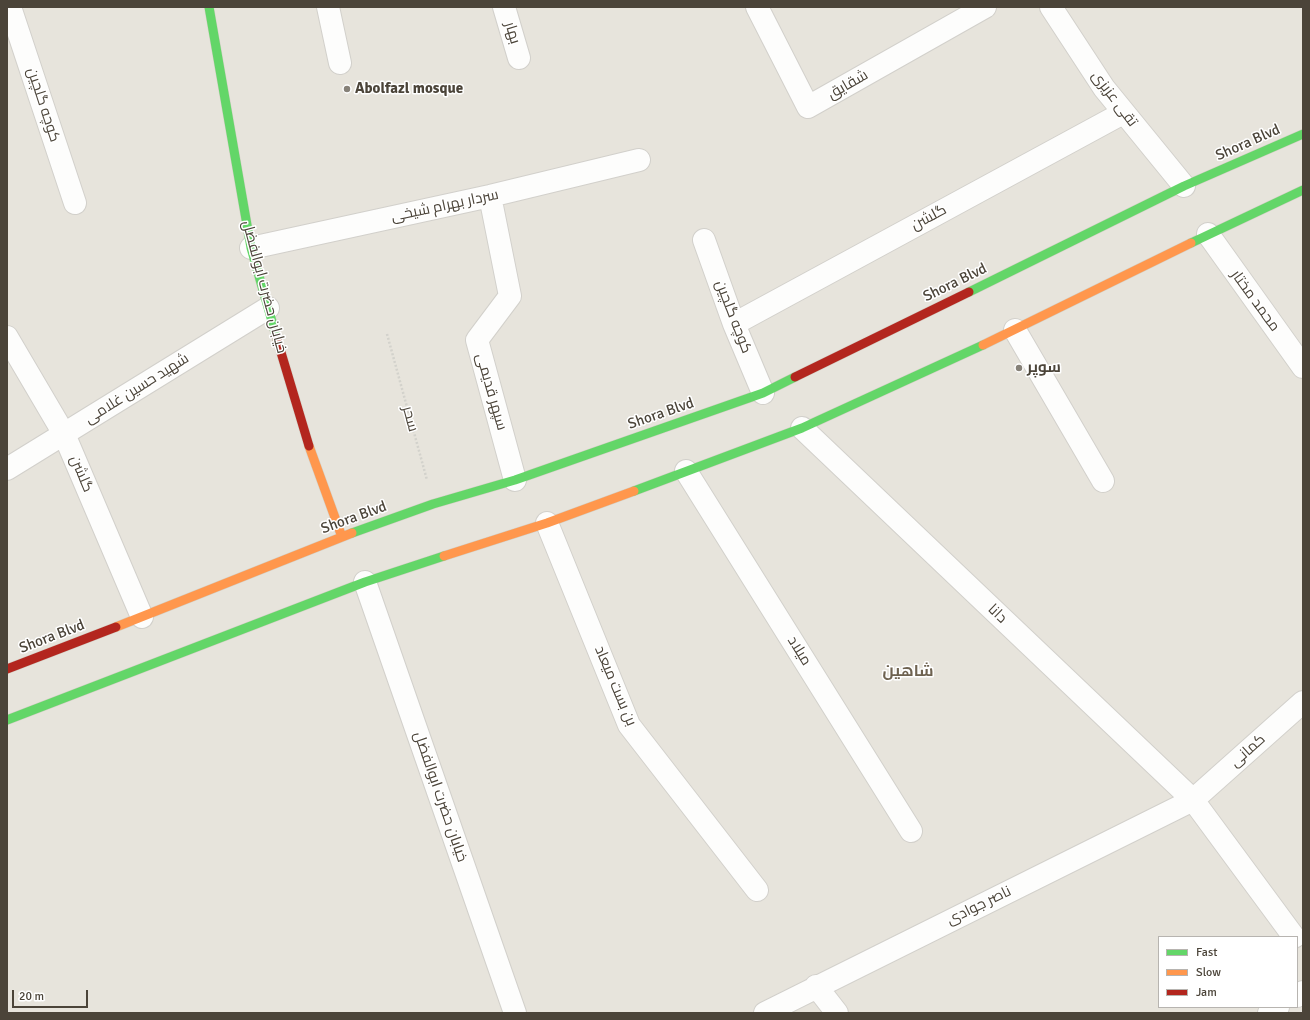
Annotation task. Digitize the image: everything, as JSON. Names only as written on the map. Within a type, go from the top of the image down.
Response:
[{"type":"main road","name":"خیابان حضرت ابوالفضل","points":[[209,7],[251,248],[306,439],[342,537]]},
{"type":"main road","name":"Shora Blvd","points":[[7,669],[342,537],[433,504],[516,480],[763,393],[1184,186],[1303,134]]},
{"type":"main road","points":[[7,720],[365,582],[547,523],[802,428],[1014,330],[1208,234],[1303,190]]},
{"type":"street","name":"کوچه گلچین","points":[[10,7],[75,204]]},
{"type":"street","points":[[328,7],[340,63]]},
{"type":"street","name":"بهار","points":[[504,7],[520,58]]},
{"type":"street","name":"شقایق","points":[[757,7],[808,107],[984,7]]},
{"type":"street","name":"تقی عزیزی","points":[[1051,7],[1104,88],[1184,186]]},
{"type":"street","name":"گلشن","points":[[734,324],[1124,113]]},
{"type":"street","name":"سردار بهرام شیخی","points":[[251,248],[490,196],[639,160]]},
{"type":"street","name":"سپهر قدیمی","points":[[490,196],[510,296],[477,340],[516,480]]},
{"type":"street","name":"محمد مختار","points":[[1208,234],[1296,345],[1303,366]]},
{"type":"street","name":"کوچه گلچین","points":[[704,240],[734,324],[763,393]]},
{"type":"street","name":"شهید حسین غلامی","points":[[7,469],[268,308]]},
{"type":"street","points":[[1014,330],[1103,481]]},
{"type":"street","name":"گلشن","points":[[7,337],[64,434],[142,617]]},
{"type":"street","name":"دانا","points":[[802,428],[1193,800],[1293,936]]},
{"type":"street","name":"میلاد","points":[[686,471],[911,831]]},
{"type":"street","name":"بن بست میعاد","points":[[547,523],[629,725],[757,890]]},
{"type":"street","name":"خیابان حضرت ابوالفضل","points":[[365,582],[516,1013]]},
{"type":"street","name":"کمانی","points":[[1193,800],[1303,702]]},
{"type":"street","name":"ناصر جوادی","points":[[765,1013],[816,986],[1193,800]]},
{"type":"street","points":[[816,986],[837,1013]]},
{"type":"path","name":"سحر","points":[[387,334],[433,504]]},
{"type":"shaded area","points":[[7,7],[1303,7],[1303,1013],[7,1013]]},
{"type":"traffic: fast","points":[[209,7],[251,248],[277,339]]},
{"type":"traffic: fast","points":[[969,292],[1184,186],[1303,134]]},
{"type":"traffic: fast","points":[[1191,243],[1303,190]]},
{"type":"traffic: fast","points":[[634,491],[802,428],[983,345]]},
{"type":"traffic: fast","points":[[352,533],[433,504],[515,480],[763,393],[795,377]]},
{"type":"traffic: fast","points":[[7,720],[365,582],[444,556]]},
{"type":"traffic: slow","points":[[983,345],[1191,243]]},
{"type":"traffic: slow","points":[[309,446],[342,537]]},
{"type":"traffic: slow","points":[[444,556],[547,523],[634,491]]},
{"type":"traffic: slow","points":[[116,627],[352,533]]},
{"type":"traffic: jam","points":[[795,377],[969,292]]},
{"type":"traffic: jam","points":[[277,339],[309,446]]},
{"type":"traffic: jam","points":[[7,669],[116,627]]},
{"type":"place","name":"Abolfazl mosque","points":[[347,89]]},
{"type":"place","name":"سوپر","points":[[1019,368]]},
{"type":"district","name":"شاهین","points":[[908,672]]}]
